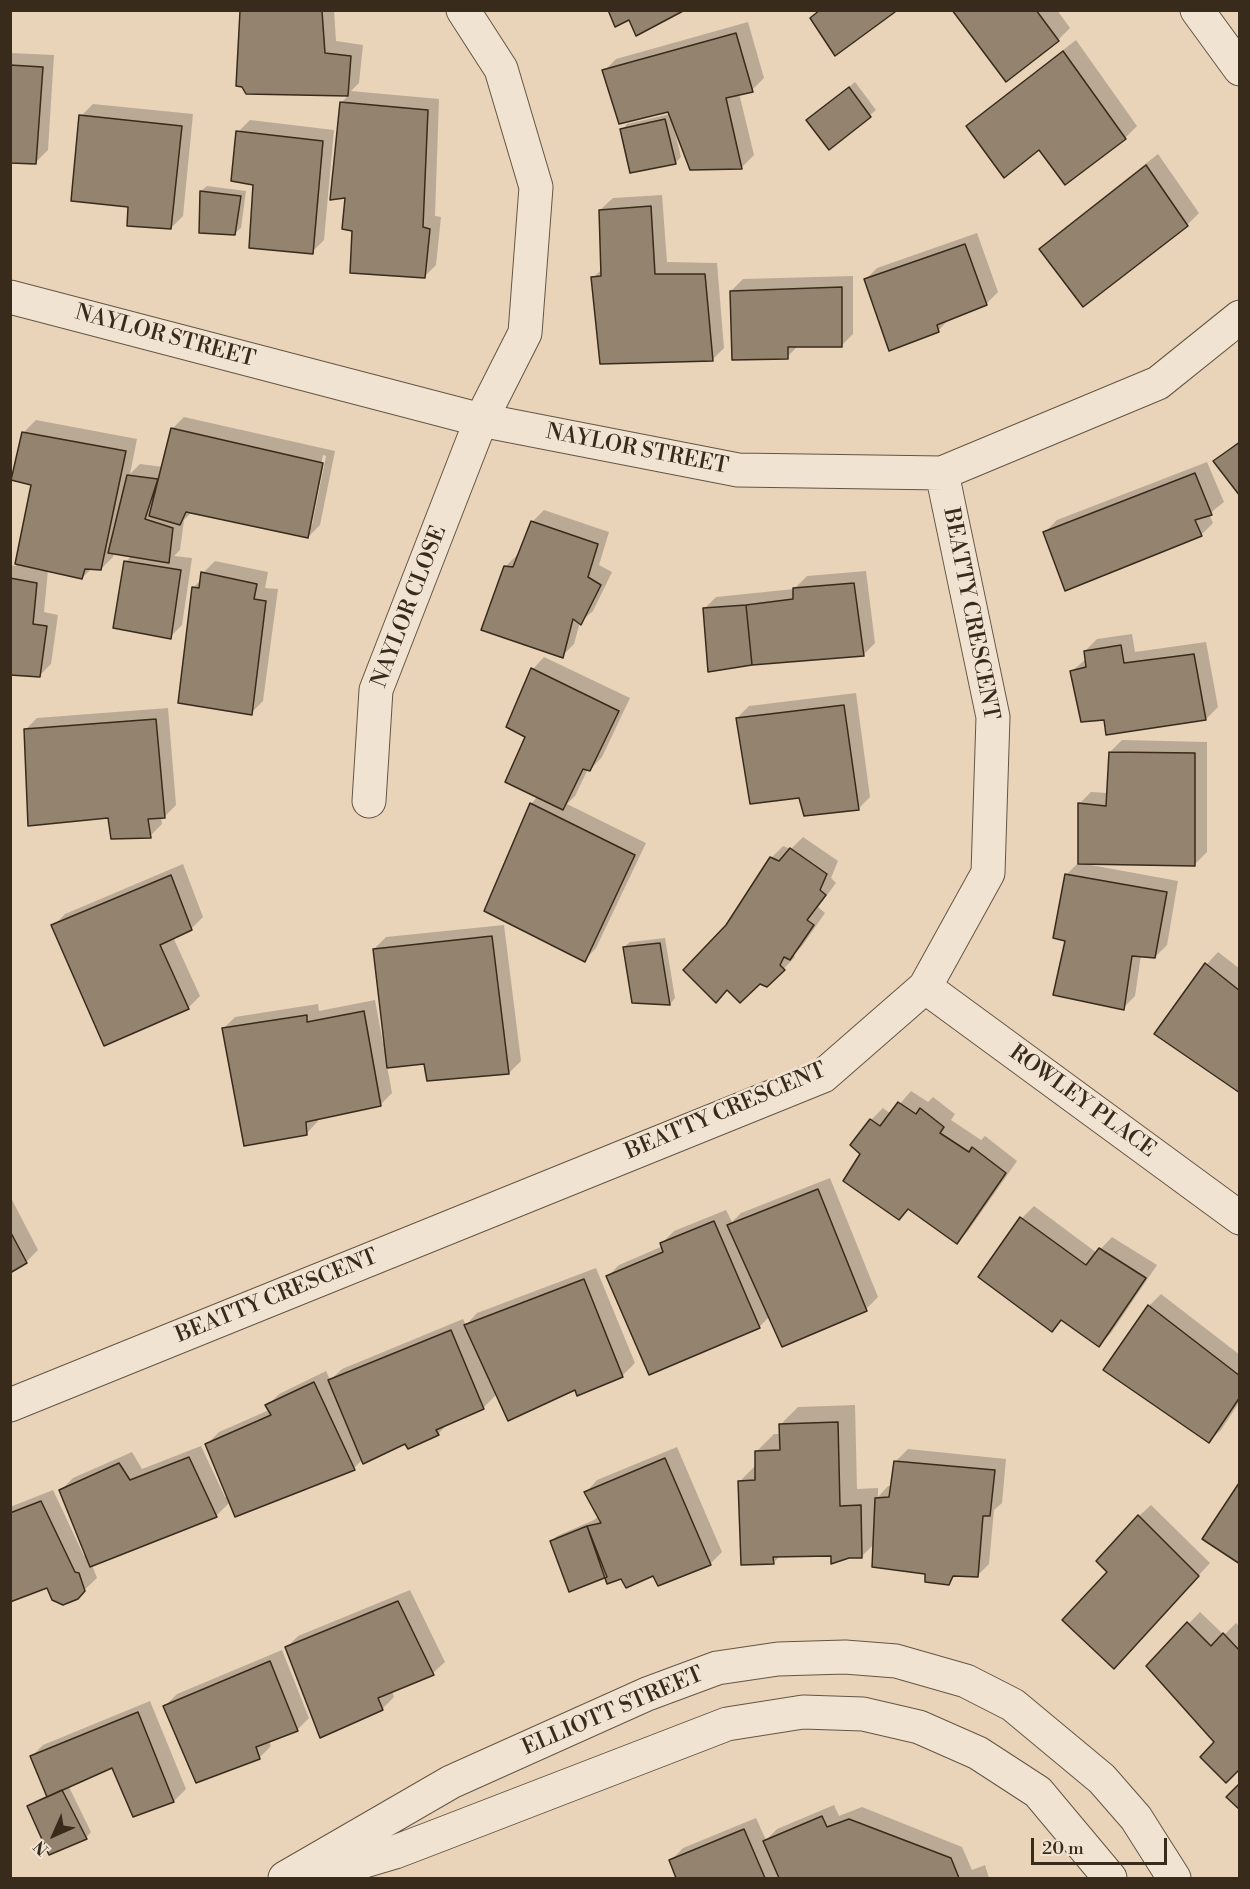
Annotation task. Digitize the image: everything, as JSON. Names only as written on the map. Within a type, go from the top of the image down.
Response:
[{"type":"street","name":"NAYLOR CLOSE","points":[[369,801],[376,690],[481,420],[525,333],[536,187],[501,69],[464,10]]},
{"type":"street","points":[[1197,10],[1239,69]]},
{"type":"street","name":"NAYLOR STREET","points":[[10,297],[481,420],[738,470],[942,473],[1158,383],[1239,317]]},
{"type":"street","name":"BEATTY CRESCENT","points":[[10,1405],[823,1076],[925,987],[988,873],[989,861],[993,717],[942,473]]},
{"type":"street","name":"ROWLEY PLACE","points":[[925,987],[1239,1218]]},
{"type":"street","name":"ELLIOTT STREET","points":[[285,1878],[451,1782],[647,1694],[717,1668],[778,1659],[845,1657],[896,1661],[966,1682],[1013,1705],[1102,1779],[1136,1818],[1174,1878]]},
{"type":"street","points":[[307,1878],[414,1845],[727,1724],[803,1712],[864,1714],[919,1728],[978,1753],[1038,1792],[1110,1878]]},
{"type":"building","points":[[608,10],[685,10],[636,36],[629,20],[615,27]]},
{"type":"building","points":[[820,10],[894,10],[895,12],[835,56],[810,18]]},
{"type":"building","points":[[952,10],[1036,10],[1059,41],[1006,82]]},
{"type":"building","points":[[240,11],[322,11],[325,53],[351,56],[348,96],[246,94],[242,87],[236,86]]},
{"type":"building","points":[[736,33],[753,92],[726,98],[742,169],[690,170],[668,112],[619,124],[602,70]]},
{"type":"building","points":[[1063,51],[1126,139],[1065,185],[1039,150],[1004,178],[966,126]]},
{"type":"building","points":[[10,65],[43,67],[36,164],[10,163]]},
{"type":"building","points":[[849,87],[871,117],[829,150],[806,120]]},
{"type":"building","points":[[340,102],[428,110],[423,227],[430,229],[425,278],[350,273],[352,231],[342,229],[345,198],[330,200]]},
{"type":"building","points":[[79,115],[182,126],[171,229],[127,226],[128,207],[71,201]]},
{"type":"building","points":[[665,119],[676,164],[630,173],[620,129]]},
{"type":"building","points":[[236,131],[323,141],[313,254],[249,248],[253,185],[231,181]]},
{"type":"building","points":[[1146,165],[1188,226],[1083,307],[1039,249]]},
{"type":"building","points":[[200,191],[241,196],[235,235],[199,233]]},
{"type":"building","points":[[651,206],[655,274],[705,274],[713,361],[600,364],[591,277],[601,276],[599,210]]},
{"type":"building","points":[[965,244],[987,305],[937,325],[939,332],[889,351],[864,279]]},
{"type":"building","points":[[842,287],[842,347],[788,347],[788,359],[732,360],[730,291]]},
{"type":"building","points":[[171,428],[323,463],[308,538],[186,512],[180,525],[149,516]]},
{"type":"building","points":[[22,432],[126,451],[101,570],[85,569],[82,579],[15,564],[31,485],[11,480]]},
{"type":"building","points":[[1240,442],[1240,496],[1213,461]]},
{"type":"building","points":[[1195,473],[1212,515],[1195,520],[1202,536],[1065,591],[1043,532]]},
{"type":"building","points":[[127,475],[158,479],[145,519],[173,528],[169,563],[108,553]]},
{"type":"building","points":[[531,521],[598,544],[588,577],[601,585],[581,625],[573,619],[563,658],[481,630],[504,566],[513,567]]},
{"type":"building","points":[[124,561],[181,570],[171,639],[113,628]]},
{"type":"building","points":[[201,572],[257,584],[254,599],[266,601],[252,715],[178,703],[192,587],[199,588]]},
{"type":"building","points":[[10,578],[37,583],[33,624],[47,626],[40,677],[10,675]]},
{"type":"building","points":[[854,583],[864,656],[752,665],[746,605],[793,599],[793,588]]},
{"type":"building","points":[[746,605],[752,665],[708,672],[703,608]]},
{"type":"building","points":[[1121,645],[1124,663],[1194,654],[1206,720],[1106,735],[1104,720],[1081,722],[1070,671],[1086,667],[1084,651]]},
{"type":"building","points":[[531,668],[619,711],[590,771],[583,769],[563,810],[505,782],[525,737],[506,727]]},
{"type":"building","points":[[844,705],[859,810],[804,816],[799,798],[750,804],[736,718]]},
{"type":"building","points":[[156,719],[165,818],[148,819],[151,838],[111,839],[108,818],[28,826],[24,729]]},
{"type":"building","points":[[1109,752],[1195,753],[1195,866],[1078,864],[1078,803],[1106,806]]},
{"type":"building","points":[[530,803],[635,855],[585,962],[484,911]]},
{"type":"building","points":[[790,848],[827,874],[820,890],[826,895],[807,920],[814,925],[790,960],[784,957],[780,965],[785,970],[767,987],[760,984],[740,1003],[727,990],[716,1003],[683,970],[726,925],[770,857],[779,861]]},
{"type":"building","points":[[1065,874],[1167,892],[1155,958],[1132,956],[1124,1010],[1053,995],[1065,941],[1053,938]]},
{"type":"building","points":[[171,875],[192,930],[160,945],[189,1009],[104,1046],[51,925]]},
{"type":"building","points":[[492,936],[509,1074],[427,1081],[424,1064],[387,1068],[373,949]]},
{"type":"building","points":[[660,943],[670,1005],[632,1003],[623,947]]},
{"type":"building","points":[[1205,963],[1240,991],[1240,1093],[1154,1034]]},
{"type":"building","points":[[364,1011],[381,1106],[306,1122],[307,1135],[244,1146],[222,1028],[307,1015],[307,1022]]},
{"type":"building","points":[[898,1102],[916,1114],[920,1108],[944,1127],[940,1133],[969,1152],[972,1147],[1006,1173],[957,1244],[908,1209],[899,1220],[843,1181],[860,1154],[850,1145],[870,1119],[880,1126]]},
{"type":"building","points":[[818,1189],[867,1311],[782,1347],[727,1225]]},
{"type":"building","points":[[1020,1217],[1086,1265],[1099,1248],[1146,1278],[1099,1347],[1061,1320],[1052,1332],[978,1277]]},
{"type":"building","points":[[714,1221],[760,1328],[649,1375],[606,1276],[663,1252],[660,1243]]},
{"type":"building","points":[[10,1231],[27,1263],[10,1273]]},
{"type":"building","points":[[584,1279],[623,1377],[577,1396],[575,1390],[508,1421],[464,1325]]},
{"type":"building","points":[[1148,1305],[1240,1376],[1240,1397],[1209,1443],[1103,1370]]},
{"type":"building","points":[[451,1330],[484,1409],[436,1430],[439,1435],[408,1449],[405,1444],[363,1464],[328,1380]]},
{"type":"building","points":[[314,1382],[355,1470],[235,1517],[205,1444],[271,1415],[265,1405]]},
{"type":"building","points":[[838,1422],[840,1506],[861,1505],[862,1558],[849,1558],[831,1564],[831,1556],[773,1557],[774,1564],[741,1565],[738,1481],[755,1480],[755,1451],[780,1450],[779,1424]]},
{"type":"building","points":[[189,1457],[217,1517],[90,1567],[59,1490],[119,1463],[130,1480]]},
{"type":"building","points":[[665,1458],[711,1565],[658,1586],[653,1576],[626,1588],[621,1579],[607,1584],[587,1526],[601,1523],[584,1492]]},
{"type":"building","points":[[894,1461],[995,1470],[990,1516],[983,1516],[978,1577],[953,1576],[949,1585],[925,1582],[925,1574],[872,1567],[875,1498],[889,1497]]},
{"type":"building","points":[[1240,1483],[1240,1564],[1202,1539]]},
{"type":"building","points":[[41,1501],[75,1572],[79,1573],[85,1591],[78,1599],[63,1605],[52,1600],[47,1588],[10,1602],[10,1513]]},
{"type":"building","points":[[1138,1515],[1199,1576],[1114,1669],[1062,1620],[1107,1572],[1096,1561]]},
{"type":"building","points":[[587,1526],[607,1577],[569,1592],[550,1541]]},
{"type":"building","points":[[398,1601],[434,1675],[378,1698],[383,1710],[320,1738],[285,1647]]},
{"type":"building","points":[[1187,1622],[1211,1646],[1223,1633],[1240,1651],[1240,1769],[1226,1783],[1200,1757],[1214,1742],[1146,1666]]},
{"type":"building","points":[[270,1661],[298,1731],[256,1747],[260,1759],[196,1783],[163,1706]]},
{"type":"building","points":[[138,1712],[174,1802],[133,1817],[112,1768],[47,1797],[30,1756]]},
{"type":"building","points":[[1240,1783],[1240,1810],[1226,1797]]},
{"type":"building","points":[[62,1790],[87,1839],[49,1855],[27,1806]]},
{"type":"building","points":[[822,1816],[827,1827],[849,1819],[951,1858],[959,1878],[779,1878],[763,1841]]},
{"type":"building","points":[[744,1829],[765,1878],[676,1878],[669,1860]]}]
